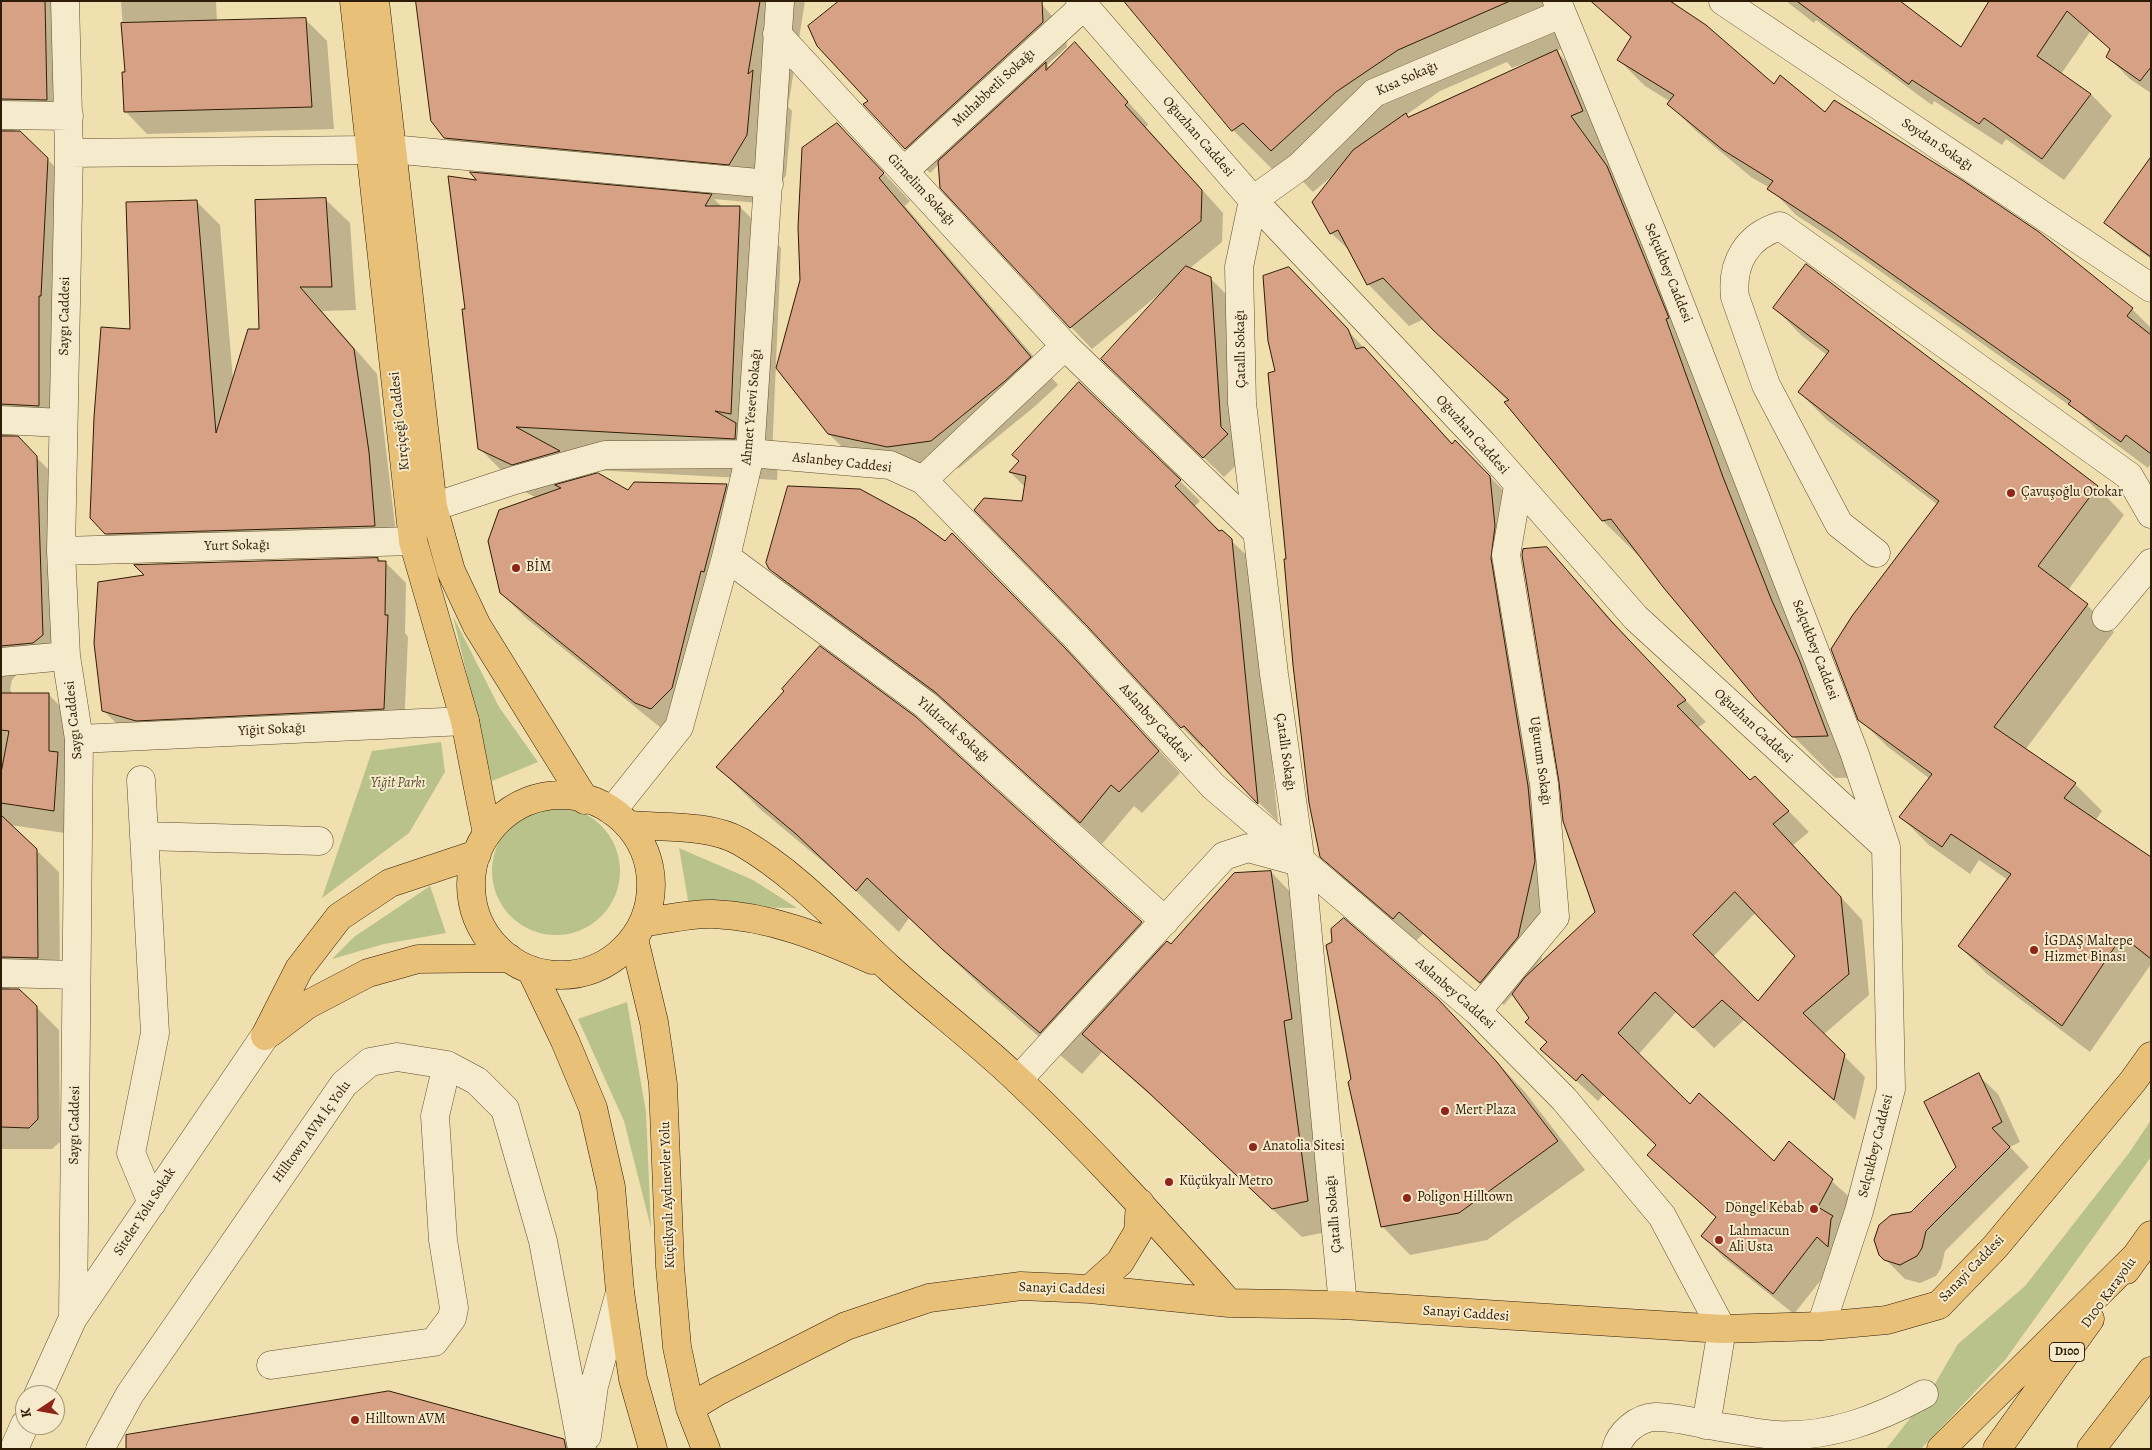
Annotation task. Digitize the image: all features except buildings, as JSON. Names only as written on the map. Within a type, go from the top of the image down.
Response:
[{"type":"main road","name":"Kırçiçeği Caddesi","points":[[354,1],[380,150],[433,507],[451,571],[477,626],[584,800]]},
{"type":"main road","name":"Kırçiçeği Caddesi","points":[[375,1],[380,150],[413,542],[465,721],[482,844]]},
{"type":"main road","points":[[653,1449],[633,1379],[620,1292],[611,1187],[593,1108],[565,1041],[520,964],[493,943],[479,921],[472,899],[472,876],[482,844],[502,817],[520,804],[545,796],[584,800],[620,818],[712,832],[740,842],[788,875],[833,913],[889,968],[1018,1080],[1140,1203],[1230,1303]]},
{"type":"main road","points":[[265,1036],[307,1005],[368,973],[418,959],[520,964],[553,975],[579,974],[605,964],[620,954],[639,931],[651,893],[649,863],[641,842],[620,818]]},
{"type":"main road","points":[[265,1036],[299,969],[338,916],[390,883],[482,844]]},
{"type":"main road","points":[[639,931],[711,914],[752,918],[817,936],[889,968]]},
{"type":"main road","name":"Küçükyalı Aydınevler Yolu","points":[[639,931],[663,1084],[670,1266],[676,1338],[690,1408],[706,1449]]},
{"type":"main road","name":"Sanayi Caddesi","points":[[690,1408],[718,1391],[846,1326],[929,1298],[1021,1286],[1090,1289],[1230,1303],[1343,1305],[1722,1329],[1821,1326],[1887,1320],[1939,1305],[1995,1247],[2127,1088],[2151,1056]]},
{"type":"main road","points":[[1090,1289],[1120,1262],[1138,1232],[1140,1203]]},
{"type":"main road","points":[[1941,1449],[2144,1245]]},
{"type":"main road","name":"D100 Karayolu","points":[[1997,1449],[2144,1245]]},
{"type":"main road","points":[[2091,1449],[2147,1376]]},
{"type":"main road","points":[[2108,1449],[2147,1376]]},
{"type":"street","name":"Saygı Caddesi","points":[[65,1],[69,153],[60,550],[66,656],[79,739],[73,1318]]},
{"type":"street","name":"Ahmet Yesevi Sokağı","points":[[620,818],[679,727],[726,557],[750,455],[780,1]]},
{"type":"street","name":"Soydan Sokağı","points":[[1723,1],[2151,288]]},
{"type":"street","name":"Muhabbetli Sokağı","points":[[904,171],[1082,4]]},
{"type":"street","name":"Oğuzhan Caddesi","points":[[1082,4],[1253,200],[1484,444],[1518,486],[1636,618],[1886,847]]},
{"type":"street","name":"Kısa Sokağı","points":[[1253,200],[1299,167],[1374,93],[1559,8]]},
{"type":"street","name":"Selçukbey Caddesi","points":[[1559,8],[1676,293],[1851,743],[1886,847],[1891,1089],[1859,1211],[1821,1326]]},
{"type":"street","name":"Girnelim Sokağı","points":[[777,34],[1065,346],[1256,531]]},
{"type":"street","points":[[1,115],[68,116]]},
{"type":"street","points":[[69,153],[380,150],[769,184]]},
{"type":"street","name":"Çatallı Sokağı","points":[[1253,200],[1239,267],[1242,403],[1256,531],[1301,863],[1343,1305]]},
{"type":"street","points":[[1876,553],[1839,524],[1766,385],[1735,296],[1733,282],[1742,254],[1759,235],[1780,226],[2129,476],[2151,514]]},
{"type":"street","points":[[924,480],[1065,346]]},
{"type":"street","points":[[1,420],[63,423]]},
{"type":"street","name":"Aslanbey Caddesi","points":[[433,507],[515,480],[604,455],[750,455],[890,465],[924,480],[1077,638],[1213,786],[1301,863],[1477,1011],[1564,1099],[1662,1216],[1722,1329]]},
{"type":"street","name":"Uğurum Sokağı","points":[[1477,1011],[1555,916],[1544,784],[1506,555],[1518,486]]},
{"type":"street","name":"Yurt Sokağı","points":[[60,550],[413,542]]},
{"type":"street","name":"Yıldızcık Sokağı","points":[[726,557],[926,705],[1164,921]]},
{"type":"street","points":[[2106,617],[2151,563]]},
{"type":"street","points":[[1,662],[66,656]]},
{"type":"street","name":"Yiğit Sokağı","points":[[79,739],[465,721]]},
{"type":"street","points":[[141,780],[154,1033],[131,1153],[152,1203]]},
{"type":"street","points":[[144,836],[319,840]]},
{"type":"street","points":[[1018,1080],[1224,856],[1248,848],[1301,863]]},
{"type":"street","points":[[1,973],[76,975]]},
{"type":"street","name":"Siteler Yolu Sokak","points":[[43,1385],[73,1318],[265,1036]]},
{"type":"street","name":"Hilltown AVM İç Yolu","points":[[100,1449],[130,1394],[344,1084],[370,1062],[397,1057],[447,1065],[477,1082],[505,1109],[543,1241],[584,1449]]},
{"type":"street","points":[[272,1365],[434,1342],[452,1318],[454,1308],[443,1240],[435,1116],[447,1065]]},
{"type":"street","name":"Hilltown AVM İç Yolu","points":[[584,1449],[594,1386],[620,1292]]},
{"type":"street","points":[[1706,1425],[1722,1329]]},
{"type":"street","points":[[1616,1449],[1624,1433],[1644,1420],[1654,1417],[1776,1435],[1834,1430],[1879,1417],[1924,1394]]},
{"type":"street","points":[[14,1449],[20,1435]]},
{"type":"green space","points":[[453,616],[499,707],[538,762],[492,781]]},
{"type":"green space","name":"Yiğit Parkı","points":[[441,742],[445,772],[409,833],[322,898],[372,751]]},
{"type":"green space","points":[[556,807],[580,812],[601,826],[615,847],[620,871],[615,895],[601,916],[580,930],[556,935],[532,930],[511,916],[497,895],[492,871],[497,847],[511,826],[532,812]]},
{"type":"green space","points":[[679,848],[753,880],[797,908],[689,906]]},
{"type":"green space","points":[[430,886],[446,933],[384,944],[332,959],[354,937]]},
{"type":"green space","points":[[627,1002],[646,1112],[651,1228],[624,1121],[578,1019]]},
{"type":"green space","points":[[2151,1120],[2151,1157],[2005,1360],[1921,1449],[1886,1449],[1929,1394],[1958,1344],[2025,1286],[2129,1153]]},
{"type":"place","name":"Çavuşoğlu Otokar","points":[[2011,493]]},
{"type":"place","name":"BİM","points":[[516,568]]},
{"type":"place","name":"İGDAŞ Maltepe Hizmet Binası","points":[[2034,950]]},
{"type":"place","name":"Mert Plaza","points":[[1445,1111]]},
{"type":"place","name":"Anatolia Sitesi","points":[[1253,1147]]},
{"type":"place","name":"Küçükyalı Metro","points":[[1169,1182]]},
{"type":"place","name":"Poligon Hilltown","points":[[1407,1198]]},
{"type":"place","name":"Döngel Kebab","points":[[1814,1209]]},
{"type":"place","name":"Lahmacun Ali Usta","points":[[1719,1240]]},
{"type":"place","name":"Hilltown AVM","points":[[355,1420]]}]
